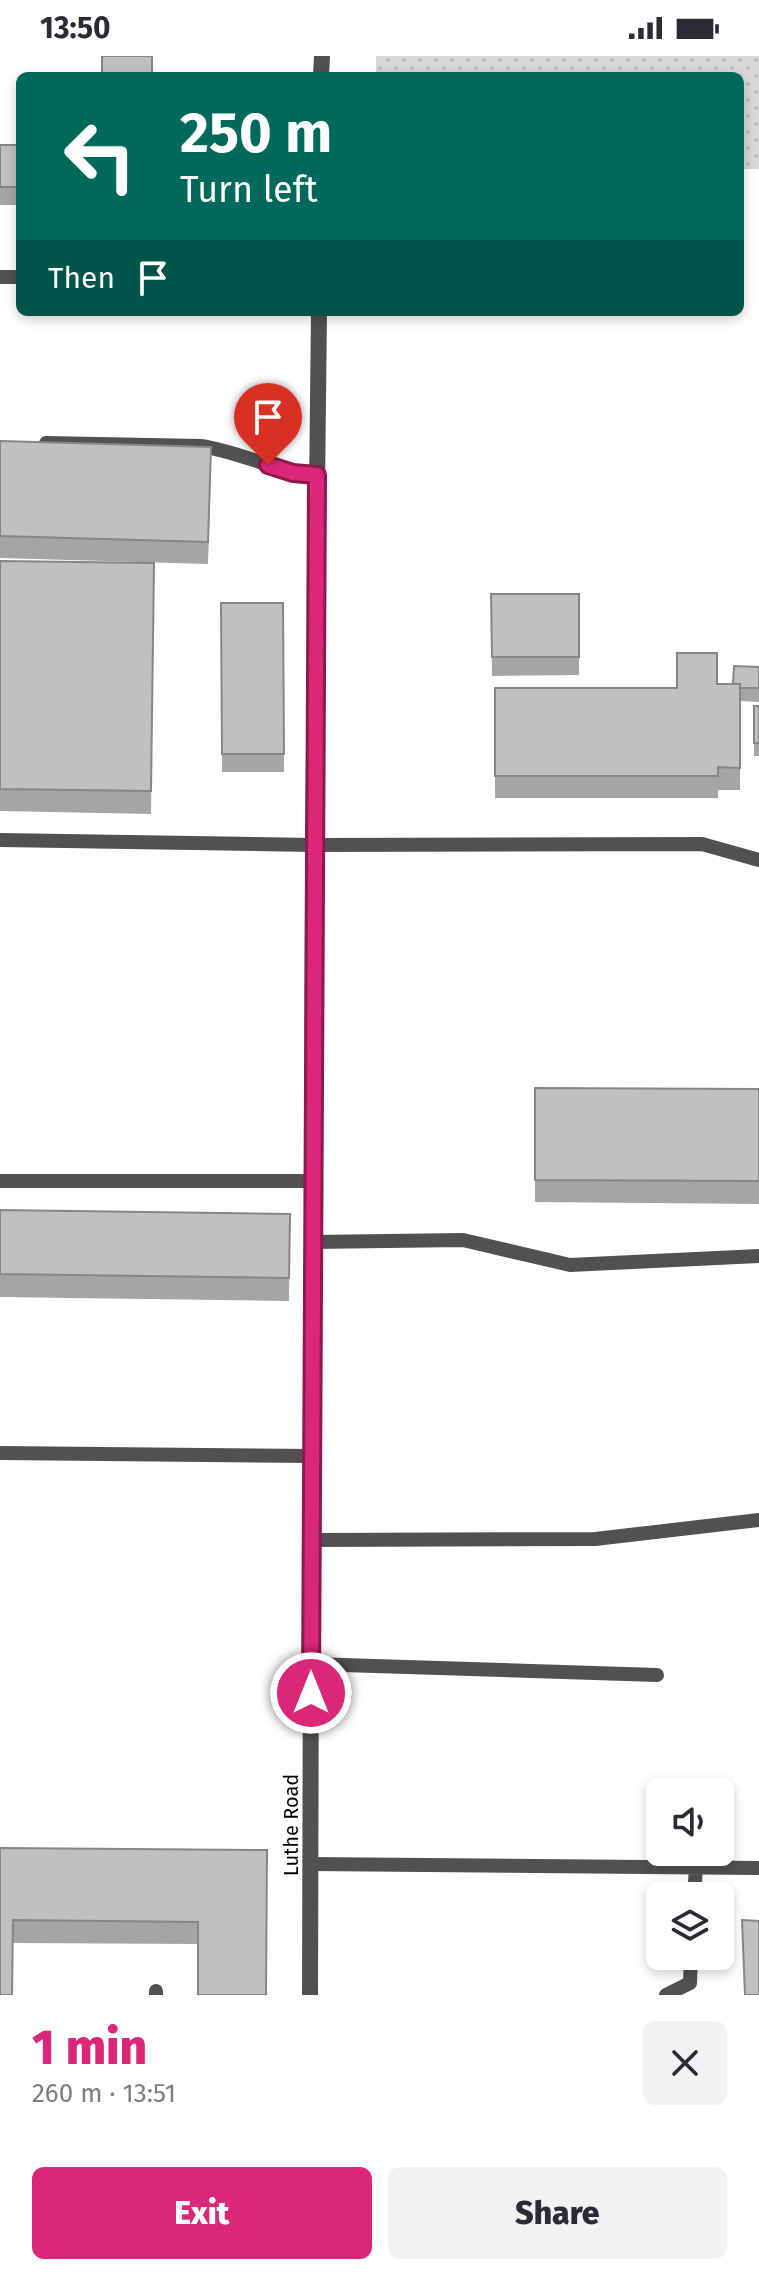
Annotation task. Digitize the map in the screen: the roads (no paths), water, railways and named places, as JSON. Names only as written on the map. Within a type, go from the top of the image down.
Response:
[{"type":"street","name":"Luthe Road","points":[[310,1995],[313,845],[319,316]]},
{"type":"lane","points":[[31,442],[201,446],[224,450],[293,473],[317,475]]},
{"type":"lane","points":[[0,840],[313,845],[702,844],[759,860]]},
{"type":"lane","points":[[0,1181],[312,1181]]},
{"type":"lane","points":[[312,1242],[463,1240],[570,1265],[759,1256]]},
{"type":"lane","points":[[0,1453],[312,1456]]},
{"type":"lane","points":[[312,1540],[595,1539],[759,1520]]},
{"type":"lane","points":[[311,1664],[657,1675]]},
{"type":"lane","points":[[311,1864],[759,1868]]},
{"type":"lane","points":[[695,1882],[696,1868]]},
{"type":"lane","points":[[666,1995],[690,1983],[690,1970]]}]
